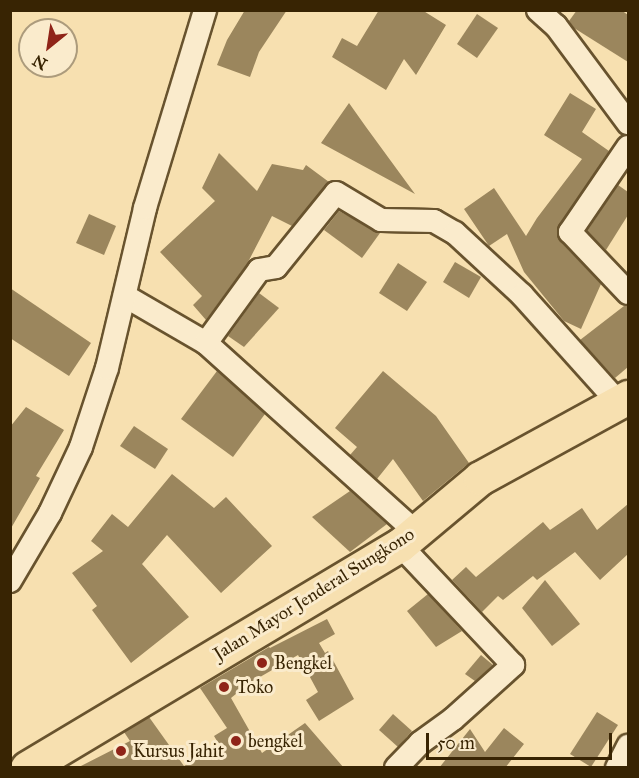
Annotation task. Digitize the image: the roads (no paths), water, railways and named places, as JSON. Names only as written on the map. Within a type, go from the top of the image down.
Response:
[{"type":"main road","name":"Jalan Mayor Jenderal Sungkono","points":[[27,768],[408,538],[480,478],[623,399]]},
{"type":"street","points":[[10,581],[50,513],[81,447],[106,368],[145,208],[205,10]]},
{"type":"street","points":[[538,10],[556,26],[628,123]]},
{"type":"street","points":[[628,147],[570,232],[628,293]]},
{"type":"street","points":[[206,343],[259,270],[276,267],[336,193],[381,220],[434,221],[455,233],[522,295],[623,399]]},
{"type":"street","points":[[124,296],[206,343],[408,538],[513,665],[453,719],[420,743],[396,768]]},
{"type":"street","points":[[617,768],[628,746]]},
{"type":"place","name":"Bengkel","points":[[262,663]]},
{"type":"place","name":"Toko","points":[[224,687]]},
{"type":"place","name":"bengkel","points":[[236,741]]},
{"type":"place","name":"Kursus Jahit","points":[[121,751]]}]
